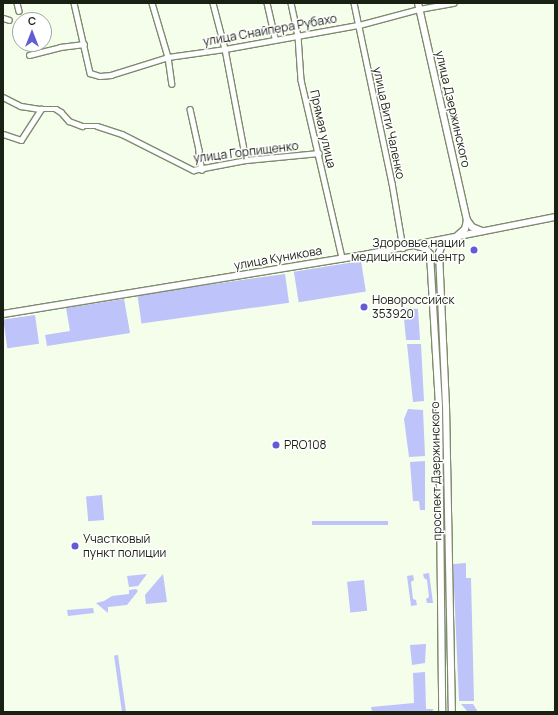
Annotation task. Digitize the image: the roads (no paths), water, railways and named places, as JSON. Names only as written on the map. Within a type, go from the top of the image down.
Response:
[{"type":"street","points":[[16,3],[19,11]]},
{"type":"street","points":[[28,55],[60,47],[84,44],[74,3]]},
{"type":"street","points":[[152,3],[168,57],[172,84]]},
{"type":"street","points":[[213,3],[225,49],[246,160]]},
{"type":"street","points":[[266,3],[275,39]]},
{"type":"street","name":"Прямая улица","points":[[291,3],[298,36],[301,80],[342,258]]},
{"type":"street","name":"улица Вити Чаленко","points":[[354,3],[392,183],[403,248]]},
{"type":"street","name":"улица Снайпера Рубахо","points":[[84,44],[90,73],[100,76],[168,57],[225,49],[359,25],[419,6],[453,3]]},
{"type":"street","name":"улица Дзержинского","points":[[419,6],[467,220]]},
{"type":"street","points":[[3,18],[9,20]]},
{"type":"street","name":"улица Горпищенко","points":[[3,97],[21,106],[41,109],[56,109],[69,121],[82,126],[97,126],[122,134],[193,170],[202,170],[246,160],[319,153]]},
{"type":"street","points":[[3,134],[21,140],[27,133],[41,109]]},
{"type":"street","points":[[190,109],[202,170]]},
{"type":"street","name":"улица Куникова","points":[[3,314],[403,248],[555,216]]},
{"type":"street","points":[[467,220],[472,227],[484,231]]},
{"type":"street","points":[[439,253],[442,245],[463,231],[467,220]]},
{"type":"street","points":[[433,242],[439,253]]},
{"type":"street","points":[[430,254],[433,242]]},
{"type":"street","points":[[414,245],[425,248],[430,254]]},
{"type":"street","name":"проспект Дзержинского","points":[[439,253],[446,406],[452,712]]},
{"type":"street","name":"проспект Дзержинского","points":[[430,254],[439,406],[442,712]]},
{"type":"street","points":[[439,406],[446,406]]},
{"type":"place","name":"Здоровье нации медицинский центр","points":[[474,250]]},
{"type":"place","name":"Новороссийск 353920","points":[[364,307]]},
{"type":"place","name":"PRO108","points":[[276,445]]},
{"type":"place","name":"Участковый пункт полиции","points":[[75,546]]}]
